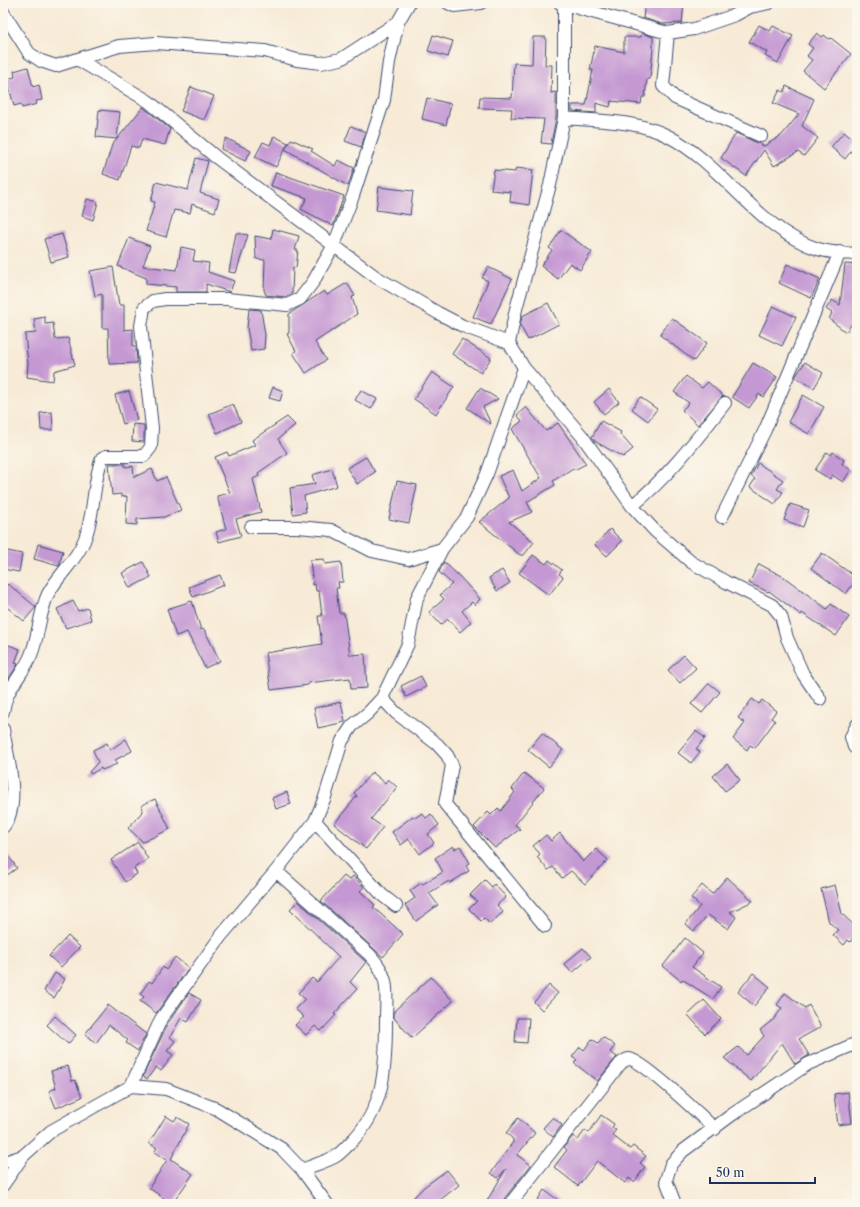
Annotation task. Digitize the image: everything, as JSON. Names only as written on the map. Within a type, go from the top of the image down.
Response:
[{"type":"street","points":[[3,712],[8,693],[31,656],[42,610],[49,594],[75,558],[84,542],[90,524],[102,458],[106,456],[144,456],[152,447],[152,428],[141,326],[144,308],[153,301],[165,299],[227,298],[287,305],[300,299],[334,245],[354,196],[384,100],[389,62],[398,22],[409,3]]},
{"type":"street","points":[[448,3],[454,6],[481,3]]},
{"type":"street","points":[[508,343],[550,185],[564,118],[562,4],[599,8],[668,33],[694,29],[734,9],[769,3]]},
{"type":"street","points":[[3,12],[29,53],[41,61],[56,66],[119,46],[156,43],[265,51],[297,60],[322,63],[341,59],[398,22]]},
{"type":"street","points":[[668,33],[663,86],[667,91],[675,98],[761,136]]},
{"type":"street","points":[[78,59],[148,101],[218,158],[376,277],[463,326],[508,343],[524,368],[582,436],[632,506],[655,531],[691,562],[726,582],[772,605],[781,616],[786,638],[803,674],[820,699]]},
{"type":"street","points":[[564,118],[643,125],[668,136],[694,152],[744,199],[789,237],[820,250],[857,254]]},
{"type":"street","points":[[722,517],[765,430],[840,252]]},
{"type":"street","points":[[131,1086],[161,1020],[220,936],[276,871],[315,821],[325,797],[342,741],[352,726],[368,713],[382,698],[408,644],[417,598],[442,549],[467,517],[486,474],[524,368]]},
{"type":"street","points":[[632,506],[667,473],[692,445],[725,403]]},
{"type":"street","points":[[251,527],[298,527],[332,530],[372,551],[408,559],[442,549]]},
{"type":"street","points":[[382,698],[396,713],[437,744],[447,755],[452,765],[446,804],[545,926]]},
{"type":"street","points":[[857,725],[851,736],[854,747],[857,749]]},
{"type":"street","points":[[3,729],[13,794],[12,811],[3,827]]},
{"type":"street","points":[[315,821],[382,895],[396,906]]},
{"type":"street","points":[[276,871],[370,955],[381,967],[386,983],[386,1062],[383,1083],[374,1110],[358,1135],[337,1156],[302,1170]]},
{"type":"street","points":[[675,1204],[666,1180],[671,1164],[683,1151],[715,1129],[733,1114],[808,1064],[857,1043]]},
{"type":"street","points":[[510,1204],[621,1064],[626,1060],[630,1059],[641,1065],[669,1087],[715,1129]]},
{"type":"street","points":[[3,1185],[22,1156],[51,1131],[131,1086],[166,1089],[217,1109],[282,1149],[302,1170],[327,1204]]},
{"type":"street","points":[[3,1161],[22,1156]]},
{"type":"building","points":[[645,3],[684,3],[682,23],[662,24],[643,18]]},
{"type":"building","points":[[759,25],[770,31],[773,26],[793,36],[778,63],[765,56],[767,52],[749,42]]},
{"type":"building","points":[[642,33],[653,37],[653,49],[650,79],[647,79],[645,97],[642,97],[641,104],[611,101],[610,107],[596,103],[596,113],[572,111],[572,105],[586,105],[593,70],[590,70],[595,46],[624,52],[624,37],[641,37]]},
{"type":"building","points":[[817,33],[822,37],[824,35],[829,39],[831,38],[851,54],[824,88],[803,71],[812,60],[807,56],[813,48],[808,44]]},
{"type":"building","points":[[433,35],[453,41],[448,57],[428,51]]},
{"type":"building","points":[[533,37],[546,37],[545,65],[552,65],[551,93],[556,92],[556,117],[551,144],[541,143],[544,119],[511,118],[512,109],[479,108],[480,97],[512,98],[514,63],[532,64]]},
{"type":"building","points":[[28,67],[33,87],[39,85],[42,100],[36,101],[37,104],[22,108],[21,104],[14,106],[7,79],[15,77],[14,71]]},
{"type":"building","points":[[786,86],[814,99],[802,126],[818,138],[804,156],[798,152],[774,166],[764,150],[746,176],[721,158],[736,133],[764,146],[782,135],[799,114],[773,103],[780,90],[784,92]]},
{"type":"building","points":[[191,87],[214,96],[204,120],[181,111]]},
{"type":"building","points":[[427,98],[451,104],[446,125],[422,119]]},
{"type":"building","points":[[143,107],[170,129],[165,145],[142,139],[139,148],[131,146],[120,180],[103,174],[112,145]]},
{"type":"building","points":[[99,110],[120,112],[117,139],[96,137]]},
{"type":"building","points":[[351,126],[366,132],[361,147],[345,141]]},
{"type":"building","points":[[844,132],[857,143],[845,159],[831,147]]},
{"type":"building","points":[[274,136],[288,143],[276,167],[255,157],[263,142],[270,145]]},
{"type":"building","points":[[226,138],[251,151],[245,161],[221,149]]},
{"type":"building","points":[[291,139],[313,149],[311,151],[335,166],[338,160],[354,168],[348,186],[285,149]]},
{"type":"building","points":[[196,158],[208,161],[200,193],[219,199],[215,212],[192,204],[190,213],[174,210],[166,237],[146,231],[155,202],[151,201],[156,182],[188,190]]},
{"type":"building","points":[[516,168],[533,170],[529,205],[510,202],[511,192],[491,190],[494,170],[515,172]]},
{"type":"building","points":[[276,172],[344,196],[333,226],[301,209],[307,198],[271,186]]},
{"type":"building","points":[[379,187],[413,191],[410,215],[376,210]]},
{"type":"building","points":[[87,199],[98,202],[93,220],[82,216]]},
{"type":"building","points":[[273,229],[299,236],[295,250],[298,250],[296,268],[293,267],[292,294],[286,297],[266,295],[264,290],[265,260],[256,259],[255,236],[271,239]]},
{"type":"building","points":[[561,230],[592,252],[580,270],[570,263],[558,279],[541,266],[552,250],[549,248]]},
{"type":"building","points":[[236,233],[248,235],[236,273],[229,272]]},
{"type":"building","points":[[62,234],[69,257],[51,262],[44,239]]},
{"type":"building","points":[[129,238],[150,246],[143,266],[177,270],[181,247],[195,250],[193,261],[209,263],[208,272],[234,281],[230,292],[206,284],[206,292],[176,292],[176,287],[146,284],[146,278],[118,266]]},
{"type":"building","points":[[787,264],[820,279],[811,298],[779,283]]},
{"type":"building","points":[[845,264],[857,265],[857,316],[846,332],[829,319],[832,313],[826,309],[832,300],[840,305]]},
{"type":"building","points":[[113,267],[119,305],[124,305],[124,330],[133,329],[133,346],[136,346],[137,363],[109,364],[108,328],[102,328],[102,294],[95,296],[90,271]]},
{"type":"building","points":[[488,267],[512,279],[491,324],[473,317],[488,281],[482,278]]},
{"type":"building","points":[[347,283],[355,296],[352,297],[357,314],[315,342],[326,360],[306,373],[293,353],[296,351],[287,334],[289,333],[289,314],[324,291],[327,295]]},
{"type":"building","points":[[548,303],[559,324],[528,340],[520,325],[522,316]]},
{"type":"building","points":[[773,306],[796,317],[782,346],[759,335]]},
{"type":"building","points":[[249,309],[261,310],[265,335],[264,349],[251,351],[247,328]]},
{"type":"building","points":[[45,317],[45,324],[53,323],[55,339],[68,338],[75,365],[54,371],[53,381],[27,377],[28,364],[25,334],[36,333],[34,319]]},
{"type":"building","points":[[672,318],[707,343],[694,361],[660,335]]},
{"type":"building","points":[[462,339],[491,358],[481,373],[452,354]]},
{"type":"building","points":[[805,362],[823,373],[814,388],[795,377]]},
{"type":"building","points":[[753,363],[777,377],[764,397],[759,394],[749,408],[732,397]]},
{"type":"building","points":[[432,372],[454,387],[436,414],[414,399]]},
{"type":"building","points":[[686,376],[702,388],[708,382],[723,396],[698,425],[682,410],[689,403],[674,392]]},
{"type":"building","points":[[273,387],[283,391],[280,401],[269,398]]},
{"type":"building","points":[[480,388],[498,399],[483,407],[491,424],[467,408]]},
{"type":"building","points":[[609,389],[619,402],[604,414],[594,402]]},
{"type":"building","points":[[361,390],[377,399],[371,409],[355,400]]},
{"type":"building","points":[[129,391],[137,420],[123,424],[115,395]]},
{"type":"building","points":[[803,395],[824,407],[809,434],[788,422]]},
{"type":"building","points":[[640,397],[657,409],[648,421],[632,409]]},
{"type":"building","points":[[233,404],[241,422],[217,433],[209,414]]},
{"type":"building","points":[[526,407],[546,431],[558,423],[586,464],[574,470],[573,468],[553,481],[555,485],[527,502],[532,512],[509,522],[534,542],[524,555],[520,555],[479,522],[509,498],[499,476],[513,470],[522,491],[541,478],[512,429],[522,421],[517,415]]},
{"type":"building","points":[[52,412],[53,430],[41,430],[40,413]]},
{"type":"building","points":[[287,417],[295,425],[278,439],[287,453],[258,473],[259,476],[253,479],[261,512],[236,519],[241,536],[219,542],[216,532],[226,529],[217,496],[230,493],[215,457],[227,452],[229,456],[255,445],[252,440]]},
{"type":"building","points":[[601,421],[621,432],[620,434],[633,449],[623,457],[596,442],[592,437]]},
{"type":"building","points":[[133,424],[144,425],[144,442],[132,441]]},
{"type":"building","points":[[827,452],[831,455],[833,452],[844,460],[842,464],[851,470],[843,482],[832,475],[830,479],[815,470]]},
{"type":"building","points":[[366,457],[375,472],[357,484],[347,468]]},
{"type":"building","points":[[758,463],[783,480],[777,489],[783,492],[775,504],[750,487],[755,479],[751,476]]},
{"type":"building","points":[[109,464],[125,464],[125,467],[133,466],[134,477],[152,469],[157,481],[166,477],[181,510],[164,517],[137,519],[137,525],[126,524],[127,496],[121,497],[121,494],[112,495]]},
{"type":"building","points":[[332,469],[337,486],[304,496],[306,512],[293,514],[290,488],[315,484],[312,475]]},
{"type":"building","points":[[397,481],[417,485],[409,523],[389,519]]},
{"type":"building","points":[[790,504],[809,510],[803,527],[784,520]]},
{"type":"building","points":[[610,529],[622,541],[607,556],[595,545]]},
{"type":"building","points":[[38,544],[63,551],[59,566],[34,559]]},
{"type":"building","points":[[3,550],[22,554],[19,572],[3,569]]},
{"type":"building","points":[[822,553],[857,578],[846,594],[811,568]]},
{"type":"building","points":[[533,555],[546,564],[549,560],[562,570],[559,574],[563,577],[549,595],[519,573]]},
{"type":"building","points":[[324,559],[325,564],[341,562],[343,582],[338,582],[339,588],[336,588],[339,613],[344,613],[350,655],[365,654],[367,688],[351,689],[350,678],[308,683],[308,685],[271,690],[265,653],[322,644],[318,616],[322,616],[319,591],[316,591],[315,584],[313,585],[310,560]]},
{"type":"building","points":[[143,562],[151,577],[130,588],[122,573]]},
{"type":"building","points":[[444,562],[480,599],[475,605],[472,602],[462,611],[471,622],[460,632],[448,619],[441,625],[429,612],[444,599],[440,595],[452,584],[439,572]]},
{"type":"building","points":[[759,564],[784,577],[827,609],[831,604],[849,617],[836,636],[802,613],[801,615],[769,591],[768,592],[749,583]]},
{"type":"building","points":[[502,570],[510,583],[497,591],[489,578]]},
{"type":"building","points":[[220,575],[224,585],[193,597],[189,587]]},
{"type":"building","points":[[8,584],[36,607],[24,621],[3,604],[3,591]]},
{"type":"building","points":[[73,601],[78,611],[88,608],[91,620],[66,628],[57,609]]},
{"type":"building","points":[[192,601],[201,630],[204,629],[220,661],[205,668],[187,632],[176,636],[167,609]]},
{"type":"building","points":[[3,643],[20,649],[15,663],[18,664],[3,688]]},
{"type":"building","points":[[684,655],[696,668],[680,683],[668,670]]},
{"type":"building","points":[[421,676],[426,687],[406,697],[401,686]]},
{"type":"building","points":[[709,683],[720,692],[702,713],[691,704]]},
{"type":"building","points":[[752,699],[759,704],[762,700],[776,711],[771,718],[775,721],[755,748],[750,745],[747,750],[733,739],[745,723],[738,718]]},
{"type":"building","points":[[341,702],[345,722],[318,728],[314,708]]},
{"type":"building","points":[[696,731],[705,738],[696,749],[700,752],[691,763],[678,753]]},
{"type":"building","points":[[542,733],[563,750],[549,767],[528,750]]},
{"type":"building","points":[[126,739],[132,751],[115,760],[117,764],[102,770],[101,768],[91,774],[89,772],[98,762],[93,750],[107,743],[110,750]]},
{"type":"building","points":[[727,764],[740,780],[725,791],[713,776]]},
{"type":"building","points":[[372,772],[385,783],[388,779],[397,787],[371,819],[383,827],[366,849],[334,824],[357,796],[354,793]]},
{"type":"building","points":[[524,773],[544,788],[515,825],[520,829],[495,848],[474,827],[488,812],[491,815],[498,808],[501,811],[515,792],[512,789]]},
{"type":"building","points":[[287,792],[291,804],[276,809],[272,798]]},
{"type":"building","points":[[155,799],[170,829],[143,842],[128,828],[143,811],[142,805]]},
{"type":"building","points":[[422,813],[426,818],[431,814],[439,825],[428,834],[434,843],[420,854],[409,839],[401,845],[392,832],[413,816],[415,818]]},
{"type":"building","points":[[560,833],[583,862],[596,849],[608,860],[585,884],[571,871],[562,878],[553,867],[548,870],[537,857],[540,854],[533,846],[546,835],[551,841]]},
{"type":"building","points":[[138,842],[148,859],[134,868],[137,874],[125,882],[111,860]]},
{"type":"building","points":[[453,846],[455,849],[460,846],[470,863],[466,866],[469,871],[450,883],[449,881],[429,893],[438,905],[416,921],[405,905],[415,898],[410,891],[421,883],[423,884],[443,872],[435,858]]},
{"type":"building","points":[[3,848],[17,868],[3,878]]},
{"type":"building","points":[[344,876],[349,880],[353,876],[364,887],[360,891],[375,905],[373,907],[403,934],[383,957],[321,901]]},
{"type":"building","points":[[727,877],[753,901],[730,912],[736,917],[728,929],[708,915],[694,931],[686,924],[700,906],[691,898],[702,885],[712,894]]},
{"type":"building","points":[[485,880],[492,887],[494,884],[506,897],[497,905],[503,912],[490,924],[484,918],[481,921],[469,909],[477,901],[470,895]]},
{"type":"building","points":[[835,885],[842,914],[857,928],[857,934],[850,942],[848,940],[844,945],[833,935],[838,930],[829,922],[821,889]]},
{"type":"building","points":[[298,901],[366,962],[350,982],[357,989],[334,1014],[336,1015],[321,1031],[315,1026],[306,1035],[295,1025],[304,1017],[295,1009],[305,999],[298,993],[312,978],[317,982],[339,957],[290,909]]},
{"type":"building","points":[[68,936],[80,947],[61,967],[49,956]]},
{"type":"building","points":[[685,938],[703,953],[692,967],[721,987],[713,999],[682,979],[681,981],[663,966]]},
{"type":"building","points":[[583,948],[591,957],[572,973],[564,964]]},
{"type":"building","points":[[175,957],[189,968],[156,1013],[140,1001],[144,997],[140,994],[149,981],[152,983],[163,967],[166,970]]},
{"type":"building","points":[[55,973],[65,979],[54,998],[44,991]]},
{"type":"building","points":[[753,973],[770,987],[754,1006],[738,992]]},
{"type":"building","points":[[431,977],[453,1001],[412,1038],[394,1018],[394,1011]]},
{"type":"building","points":[[549,985],[558,993],[542,1010],[534,1002]]},
{"type":"building","points":[[189,993],[201,1000],[188,1022],[181,1018],[170,1037],[175,1041],[167,1051],[173,1055],[161,1071],[156,1067],[147,1079],[143,1076],[168,1023]]},
{"type":"building","points":[[785,993],[805,1008],[809,1005],[821,1027],[799,1039],[809,1055],[795,1064],[782,1043],[751,1081],[724,1058],[738,1047],[747,1055],[764,1036],[760,1030],[774,1019],[782,1008],[777,1005]]},
{"type":"building","points":[[704,1000],[721,1019],[705,1034],[688,1015]]},
{"type":"building","points":[[108,1005],[146,1034],[138,1051],[126,1043],[128,1040],[109,1025],[96,1043],[85,1034]]},
{"type":"building","points":[[55,1016],[76,1035],[68,1044],[47,1025]]},
{"type":"building","points":[[517,1018],[529,1018],[527,1043],[515,1042]]},
{"type":"building","points":[[603,1037],[615,1046],[610,1052],[617,1057],[597,1081],[574,1063],[577,1060],[572,1057],[580,1047],[584,1050],[592,1039],[598,1043]]},
{"type":"building","points":[[68,1066],[72,1081],[75,1080],[82,1097],[56,1108],[49,1091],[56,1088],[51,1071]]},
{"type":"building","points":[[848,1092],[852,1123],[838,1125],[834,1094]]},
{"type":"building","points":[[601,1115],[614,1124],[612,1128],[616,1130],[612,1135],[630,1149],[633,1146],[646,1156],[640,1163],[645,1167],[634,1182],[629,1178],[625,1183],[597,1161],[578,1186],[554,1167],[567,1150],[564,1147],[573,1136],[578,1140],[585,1130],[589,1133]]},
{"type":"building","points":[[166,1116],[174,1121],[177,1117],[189,1124],[171,1159],[193,1174],[172,1204],[149,1188],[167,1160],[154,1152],[157,1148],[149,1143]]},
{"type":"building","points":[[553,1117],[562,1125],[553,1137],[543,1128]]},
{"type":"building","points":[[518,1118],[535,1133],[517,1155],[531,1165],[504,1199],[503,1204],[485,1204],[506,1169],[498,1178],[491,1173],[513,1142],[513,1139],[506,1133]]},
{"type":"building","points":[[447,1170],[459,1185],[435,1204],[407,1204],[424,1187]]},
{"type":"building","points":[[544,1190],[564,1204],[535,1204]]}]
